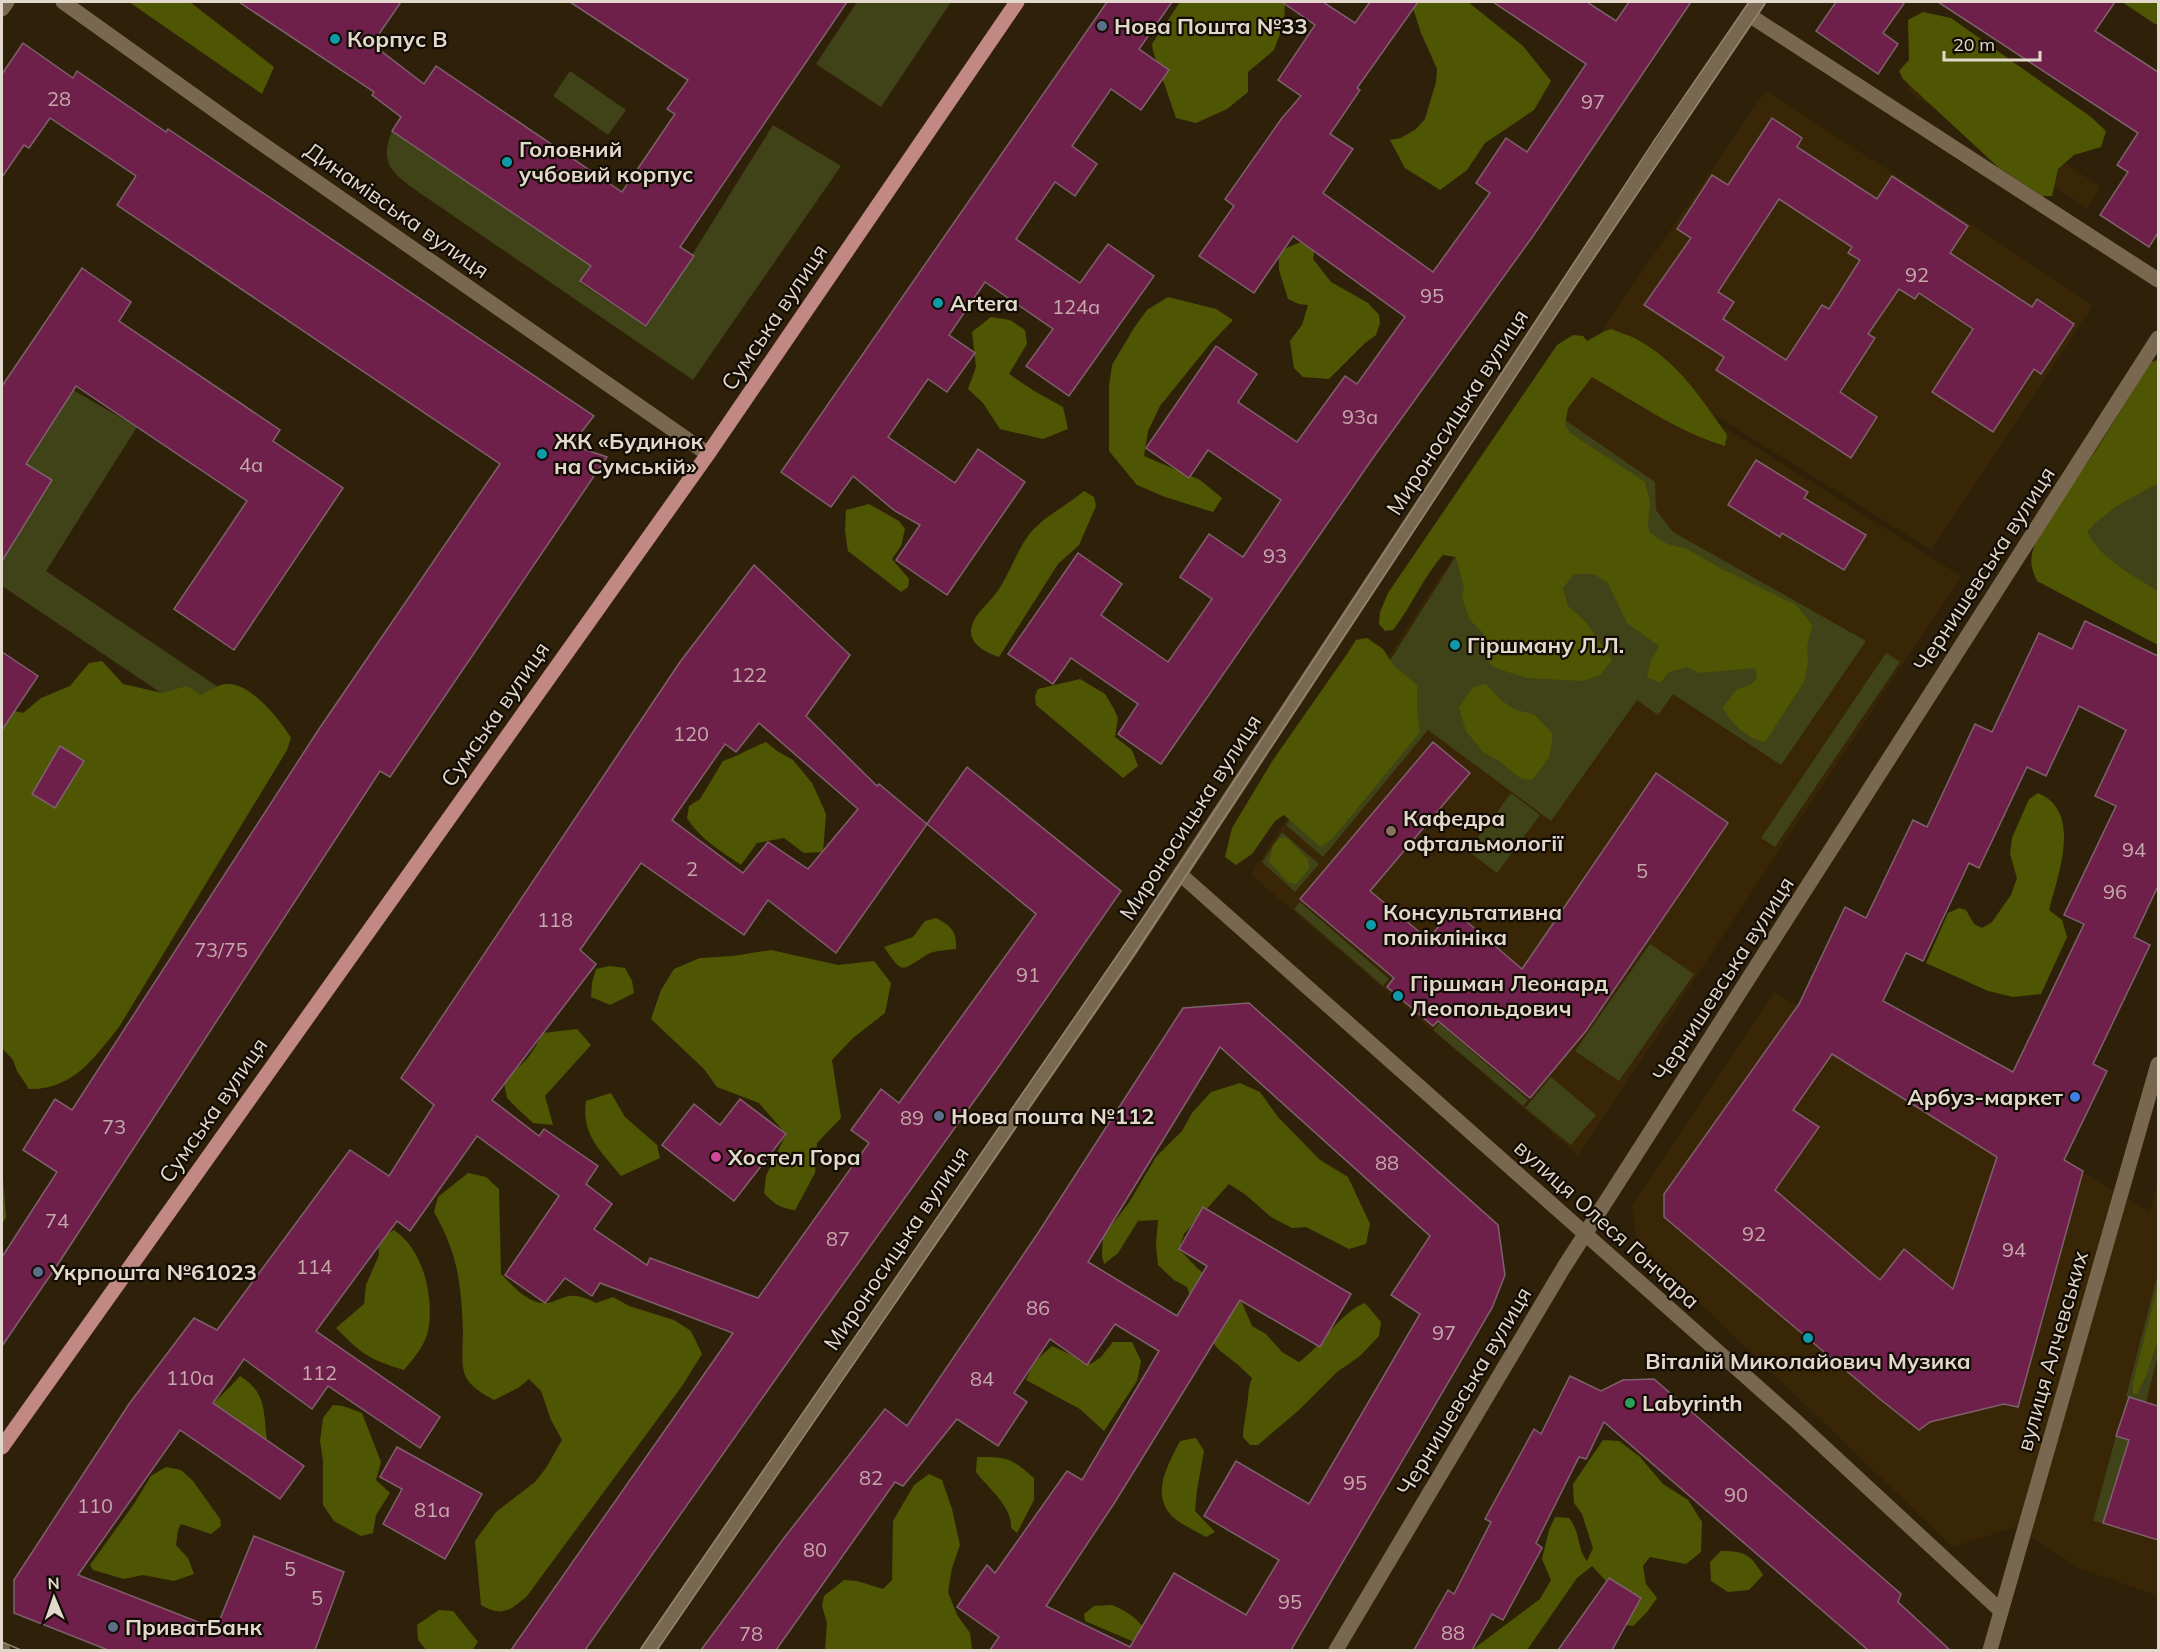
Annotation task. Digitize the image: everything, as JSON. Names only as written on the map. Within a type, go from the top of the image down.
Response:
[{"type":"main road","name":"Сумська вулиця","points":[[2,1447],[708,454],[1017,2]]},
{"type":"street","points":[[2,9],[7,2]]},
{"type":"street","name":"Динамівська вулиця","points":[[63,2],[238,127],[708,454]]},
{"type":"street","name":"Мироносицька вулиця","points":[[648,1650],[1130,950],[1568,285],[1758,2]]},
{"type":"street","points":[[1749,15],[2158,280]]},
{"type":"street","name":"Чернишевська вулиця","points":[[1336,1650],[1585,1234],[2158,338]]},
{"type":"street","name":"вулиця Олеся Гончара","points":[[1180,874],[1796,1421],[2001,1611]]},
{"type":"street","name":"вулиця Алчевських","points":[[1990,1650],[2158,1064]]},
{"type":"shaded area","points":[[1920,69],[2101,187],[2087,208],[1906,90]]},
{"type":"shaded area","points":[[1766,90],[2093,305],[1931,550],[1595,341]]},
{"type":"shaded area","points":[[1592,344],[1961,576],[1578,1155],[1251,875],[1422,604]]},
{"type":"shaded area","points":[[1774,992],[2150,1212],[2158,1183],[2158,1596],[2081,1569],[2015,1527],[1953,1547],[1637,1243],[1632,1205]]},
{"type":"green space","points":[[129,2],[190,2],[274,67],[262,94]]},
{"type":"green space","points":[[857,2],[951,2],[881,107],[816,64]]},
{"type":"green space","points":[[1180,2],[1285,2],[1284,23],[1274,50],[1248,72],[1248,92],[1227,109],[1196,123],[1176,118],[1152,44]]},
{"type":"green space","points":[[1411,2],[1468,2],[1523,46],[1551,81],[1534,110],[1485,143],[1467,170],[1440,190],[1405,168],[1390,140],[1401,138],[1416,129],[1425,119],[1436,82],[1437,69],[1421,33]]},
{"type":"green space","points":[[2122,2],[2158,2],[2158,25],[2155,24]]},
{"type":"green space","points":[[1923,12],[1951,18],[2091,117],[2106,131],[2101,147],[2074,155],[2058,169],[2052,196],[2042,196],[1998,167],[1903,79],[1899,71],[1909,60],[1908,20]]},
{"type":"green space","points":[[570,71],[626,110],[608,135],[553,96]]},
{"type":"green space","points":[[773,125],[841,166],[693,380],[408,185],[390,167],[387,152],[392,131],[591,266],[580,283],[647,327]]},
{"type":"green space","points":[[1306,240],[1315,248],[1313,259],[1331,282],[1368,303],[1379,315],[1380,323],[1376,335],[1329,379],[1303,377],[1294,368],[1290,341],[1302,325],[1308,305],[1288,299],[1279,270],[1279,251]]},
{"type":"green space","points":[[1168,297],[1216,309],[1233,320],[1210,344],[1160,406],[1148,431],[1144,456],[1200,480],[1222,498],[1213,512],[1165,497],[1137,485],[1109,451],[1109,386],[1112,365],[1147,310]]},
{"type":"green space","points":[[991,317],[1010,320],[1025,330],[1027,344],[1009,374],[1063,407],[1068,429],[1043,439],[1000,429],[983,403],[968,389],[976,367],[972,332]]},
{"type":"green space","points":[[1612,329],[1635,338],[1677,370],[1698,394],[1727,435],[1725,446],[1673,424],[1592,377],[1568,408],[1565,426],[1570,433],[1645,482],[1650,502],[1648,525],[1650,533],[1667,544],[1687,549],[1718,567],[1796,605],[1812,625],[1807,647],[1808,664],[1804,682],[1765,742],[1753,738],[1740,729],[1723,707],[1737,689],[1751,685],[1757,678],[1755,668],[1699,673],[1687,667],[1669,672],[1660,683],[1647,677],[1651,660],[1659,646],[1627,623],[1608,583],[1594,574],[1574,574],[1563,588],[1568,606],[1586,622],[1612,660],[1600,675],[1584,681],[1526,678],[1493,667],[1488,661],[1488,649],[1483,633],[1470,620],[1462,598],[1464,588],[1456,557],[1443,555],[1393,630],[1385,631],[1379,624],[1380,612],[1388,593],[1557,345],[1573,335],[1583,336],[1587,341]]},
{"type":"green space","points":[[2158,360],[2158,483],[2117,506],[2087,532],[2109,559],[2158,591],[2158,645],[2037,581],[2031,559],[2037,537],[2098,447],[2151,362]]},
{"type":"green space","points":[[2158,376],[2158,639],[2035,575]]},
{"type":"green space","points":[[73,390],[137,427],[46,571],[218,687],[194,715],[2,586],[2,561],[52,480],[26,464]]},
{"type":"green space","points":[[1549,409],[1655,482],[1656,510],[1673,532],[1866,641],[1781,765],[1673,694],[1658,715],[1637,700],[1551,821],[1428,730],[1323,857],[1286,825]]},
{"type":"green space","points":[[1084,491],[1094,497],[1096,506],[1079,545],[1058,564],[999,657],[985,651],[977,645],[972,636],[972,626],[976,617],[999,589],[1024,542],[1036,527]]},
{"type":"green space","points":[[869,504],[899,521],[905,529],[901,546],[892,559],[909,579],[908,587],[901,592],[848,551],[845,531],[846,510]]},
{"type":"green space","points":[[1367,638],[1383,649],[1394,666],[1417,685],[1420,732],[1333,838],[1321,847],[1284,815],[1275,821],[1252,854],[1236,865],[1225,857],[1232,828],[1273,760],[1356,640]]},
{"type":"green space","points":[[1886,653],[1900,662],[1775,847],[1761,838]]},
{"type":"green space","points":[[102,661],[123,684],[162,693],[187,686],[200,695],[220,685],[236,685],[254,695],[264,704],[291,738],[287,750],[119,1027],[91,1061],[70,1078],[44,1088],[29,1089],[17,1071],[13,1060],[2,1048],[2,708],[23,713],[41,698],[70,686],[89,663]]},
{"type":"green space","points":[[1080,679],[1105,694],[1118,718],[1115,737],[1132,750],[1138,766],[1123,778],[1036,705],[1035,696],[1038,689]]},
{"type":"green space","points":[[1486,684],[1501,700],[1514,709],[1535,715],[1553,734],[1549,758],[1532,780],[1520,778],[1499,761],[1483,752],[1466,731],[1459,708],[1473,687]]},
{"type":"green space","points":[[766,742],[793,760],[812,783],[826,814],[823,852],[804,853],[784,838],[757,843],[741,865],[698,832],[687,818],[689,806],[700,799],[723,761]]},
{"type":"green space","points":[[1511,793],[1540,815],[1497,873],[1468,851]]},
{"type":"green space","points":[[2038,793],[2052,802],[2060,814],[2064,829],[2061,862],[2049,910],[2062,920],[2067,937],[2041,994],[2013,997],[1988,991],[1926,963],[1948,913],[1959,908],[1966,910],[1974,924],[1982,928],[1992,922],[2011,895],[2017,878],[2010,854],[2012,838],[2029,799]]},
{"type":"green space","points":[[1282,832],[1319,864],[1295,892],[1262,862]]},
{"type":"green space","points":[[1280,838],[1287,838],[1308,859],[1309,869],[1296,884],[1288,882],[1269,862],[1273,845]]},
{"type":"green space","points":[[1300,902],[1389,979],[1383,986],[1294,909]]},
{"type":"green space","points":[[936,918],[954,933],[956,949],[928,954],[903,968],[895,963],[884,947],[913,937],[925,921]]},
{"type":"green space","points":[[1650,944],[1694,974],[1619,1081],[1575,1051]]},
{"type":"green space","points":[[771,950],[838,965],[874,961],[891,983],[885,1013],[853,1038],[832,1060],[841,1118],[817,1143],[815,1173],[795,1210],[778,1205],[764,1193],[766,1176],[786,1134],[759,1103],[717,1087],[704,1069],[651,1019],[661,990],[674,969],[700,958]]},
{"type":"green space","points":[[610,966],[625,968],[632,981],[634,993],[610,1005],[591,997],[596,969]]},
{"type":"green space","points":[[1439,1023],[1528,1100],[1523,1106],[1433,1030]]},
{"type":"green space","points":[[577,1029],[591,1045],[545,1096],[553,1125],[533,1123],[507,1098],[503,1078],[527,1059],[543,1033]]},
{"type":"green space","points":[[1551,1077],[1596,1115],[1571,1145],[1525,1108]]},
{"type":"green space","points":[[1240,1083],[1260,1092],[1278,1117],[1320,1160],[1348,1177],[1370,1224],[1366,1244],[1349,1249],[1306,1227],[1292,1228],[1271,1217],[1246,1195],[1229,1184],[1184,1234],[1179,1249],[1199,1270],[1239,1296],[1252,1326],[1266,1334],[1282,1352],[1299,1362],[1347,1314],[1365,1303],[1381,1322],[1379,1336],[1360,1356],[1337,1372],[1299,1410],[1258,1445],[1250,1445],[1243,1437],[1252,1378],[1219,1350],[1201,1328],[1187,1287],[1174,1280],[1158,1265],[1156,1245],[1158,1220],[1138,1221],[1118,1253],[1104,1264],[1102,1256],[1103,1237],[1130,1201],[1156,1157],[1182,1131],[1192,1113],[1211,1092]]},
{"type":"green space","points":[[611,1093],[625,1117],[657,1145],[660,1158],[621,1176],[594,1142],[585,1113],[586,1101]]},
{"type":"green space","points":[[2,1166],[6,1217],[2,1225]]},
{"type":"green space","points":[[468,1173],[486,1177],[499,1189],[501,1274],[527,1298],[540,1303],[572,1296],[596,1303],[613,1297],[629,1306],[674,1320],[691,1331],[702,1354],[682,1386],[527,1596],[505,1611],[495,1611],[481,1605],[475,1541],[496,1512],[535,1482],[562,1440],[551,1420],[541,1391],[529,1379],[518,1388],[494,1400],[472,1385],[464,1372],[462,1314],[457,1269],[442,1227],[434,1212],[438,1197]]},
{"type":"green space","points":[[394,1230],[404,1239],[419,1260],[427,1286],[430,1313],[426,1338],[404,1370],[367,1355],[336,1328],[364,1304],[366,1285],[379,1255],[378,1239]]},
{"type":"green space","points":[[2158,1273],[2158,1355],[2146,1402],[2126,1397]]},
{"type":"green space","points":[[2158,1285],[2158,1339],[2146,1376],[2137,1394],[2133,1394],[2133,1383]]},
{"type":"green space","points":[[1113,1342],[1132,1342],[1141,1361],[1137,1381],[1104,1431],[1080,1409],[1026,1380],[1034,1362],[1052,1346],[1091,1364],[1101,1357]]},
{"type":"green space","points":[[240,1376],[255,1389],[262,1403],[267,1439],[204,1423],[210,1408]]},
{"type":"green space","points":[[333,1405],[362,1413],[381,1462],[376,1480],[390,1493],[376,1515],[373,1533],[361,1536],[334,1521],[323,1505],[323,1461],[320,1441],[323,1418]]},
{"type":"green space","points":[[2116,1436],[2129,1440],[2103,1523],[2093,1521]]},
{"type":"green space","points":[[1196,1438],[1204,1451],[1195,1511],[1215,1532],[1206,1537],[1174,1518],[1163,1500],[1163,1480],[1180,1441]]},
{"type":"green space","points":[[1603,1440],[1619,1441],[1640,1457],[1663,1484],[1688,1500],[1702,1522],[1701,1552],[1686,1564],[1650,1557],[1643,1566],[1646,1584],[1657,1598],[1633,1626],[1621,1624],[1610,1601],[1606,1581],[1592,1566],[1577,1578],[1527,1650],[1472,1650],[1540,1599],[1551,1580],[1542,1559],[1549,1530],[1555,1517],[1569,1518],[1587,1561],[1593,1548],[1582,1514],[1574,1503],[1573,1484]]},
{"type":"green space","points":[[977,1457],[996,1457],[1008,1460],[1020,1466],[1034,1478],[1034,1500],[1017,1533],[1011,1528],[1011,1520],[1004,1505],[976,1472]]},
{"type":"green space","points":[[166,1467],[181,1470],[193,1481],[220,1519],[221,1526],[211,1534],[181,1524],[178,1530],[176,1545],[188,1558],[194,1574],[174,1581],[143,1575],[124,1579],[93,1570],[90,1565],[134,1504],[151,1476]]},
{"type":"green space","points":[[929,1474],[942,1480],[952,1509],[960,1545],[952,1568],[948,1592],[957,1615],[970,1633],[972,1650],[825,1650],[827,1623],[822,1606],[824,1596],[844,1580],[857,1581],[883,1589],[892,1580],[893,1521],[914,1485]]},
{"type":"green space","points":[[1721,1551],[1742,1553],[1751,1559],[1763,1575],[1749,1590],[1728,1592],[1711,1581],[1710,1562]]},
{"type":"green space","points":[[1112,1605],[1139,1622],[1153,1650],[1085,1621],[1084,1614],[1094,1606]]},
{"type":"green space","points":[[439,1610],[453,1611],[478,1642],[472,1650],[426,1650],[418,1640],[417,1625]]},
{"type":"building","name":"Головний учбовий корпус","points":[[239,2],[401,2],[372,44],[424,84],[436,66],[622,192],[675,114],[667,109],[688,80],[570,2],[847,2],[680,247],[694,256],[646,326],[580,281],[591,266],[392,131],[401,117],[372,95],[374,92]]},
{"type":"building","points":[[1107,2],[1172,2],[1139,49],[1169,70],[1141,110],[1111,89],[1072,146],[1097,164],[1075,196],[1055,182],[1016,239],[1080,283],[1108,244],[1154,276],[1069,396],[1026,366],[1053,329],[985,282],[949,335],[975,353],[947,392],[928,379],[888,437],[955,483],[978,449],[1025,482],[947,595],[896,560],[920,525],[895,511],[853,476],[831,507],[781,472]]},
{"type":"building","points":[[1282,2],[1323,2],[1355,23],[1370,2],[1418,2],[1357,88],[1360,90],[1330,134],[1353,149],[1323,193],[1433,272],[1490,193],[1476,183],[1506,138],[1527,152],[1586,64],[1493,2],[1587,2],[1616,21],[1629,2],[1691,2],[1533,236],[1375,455],[1161,764],[1118,734],[1138,704],[1071,658],[1053,684],[1008,654],[1078,553],[1122,584],[1101,615],[1168,662],[1212,599],[1180,577],[1209,534],[1243,557],[1281,500],[1208,450],[1189,478],[1146,448],[1216,346],[1257,374],[1238,402],[1297,442],[1345,376],[1357,384],[1405,317],[1293,236],[1254,293],[1199,256],[1234,206],[1225,199],[1282,118],[1301,96],[1278,80],[1315,25]]},
{"type":"building","points":[[1836,2],[1905,2],[1883,33],[1898,44],[1878,74],[1816,31]]},
{"type":"building","points":[[1938,2],[2115,2],[2095,31],[2158,72],[2158,233],[2149,247],[2100,215],[2128,172],[2117,165],[2138,133]]},
{"type":"building","points":[[23,43],[73,78],[77,71],[166,132],[168,129],[594,416],[571,445],[607,457],[390,777],[380,771],[2,1346],[2,1257],[57,1172],[23,1150],[55,1099],[72,1110],[319,729],[500,464],[117,205],[136,176],[50,118],[29,148],[24,145],[2,177],[2,74]]},
{"type":"building","points":[[1772,118],[1802,138],[1797,147],[1877,199],[1892,176],[1968,226],[1950,253],[2032,307],[2037,299],[2074,324],[2041,374],[2034,369],[1993,432],[1932,392],[1973,329],[1919,293],[1915,299],[1899,289],[1868,334],[1875,338],[1840,392],[1877,417],[1851,458],[1716,370],[1724,357],[1644,305],[1691,238],[1677,229],[1712,175],[1728,185]],"holes":[[[1779,199],[1852,247],[1848,253],[1860,260],[1829,309],[1822,305],[1786,360],[1723,319],[1734,302],[1718,292]]]},
{"type":"building","points":[[82,268],[131,302],[119,321],[280,430],[273,441],[343,488],[234,650],[174,609],[247,501],[76,386],[26,464],[52,480],[2,561],[2,386]]},
{"type":"building","points":[[1756,460],[1808,492],[1804,498],[1866,535],[1844,570],[1782,533],[1780,537],[1728,505]]},
{"type":"building","points":[[754,565],[850,655],[806,716],[877,786],[879,784],[927,824],[967,767],[1121,891],[585,1650],[511,1650],[733,1333],[600,1283],[592,1296],[565,1278],[545,1303],[505,1275],[559,1196],[477,1136],[410,1231],[397,1221],[316,1331],[440,1417],[420,1448],[328,1386],[312,1409],[244,1359],[213,1403],[304,1466],[280,1499],[180,1430],[78,1575],[216,1629],[254,1536],[344,1572],[315,1650],[108,1650],[14,1613],[14,1580],[129,1404],[194,1318],[217,1330],[350,1150],[389,1176],[434,1105],[401,1078],[680,662]],"holes":[[[759,723],[858,809],[808,869],[768,842],[743,873],[672,820],[725,744],[736,752]],[[927,824],[1036,914],[899,1103],[881,1089],[851,1130],[869,1143],[758,1298],[650,1258],[647,1265],[594,1229],[612,1204],[586,1184],[598,1166],[544,1129],[539,1136],[492,1100],[596,964],[580,950],[641,863],[744,935],[768,900],[836,953]]]},
{"type":"building","points":[[2085,621],[2158,656],[2158,886],[2134,937],[2150,945],[2093,1064],[2107,1071],[2064,1160],[2083,1171],[2018,1407],[2004,1404],[1930,1422],[1919,1430],[1664,1217],[1664,1194],[1799,1004],[1845,907],[1866,918],[1913,820],[1927,827],[1975,724],[1992,732],[2039,633],[2072,649]],"holes":[[[2079,706],[2126,730],[2095,796],[2116,806],[2064,915],[2084,924],[2013,1072],[1883,1001],[1906,953],[1923,961],[1969,863],[1979,868],[2027,767],[2046,776]],[[1832,1054],[1997,1157],[1953,1289],[1904,1249],[1880,1280],[1775,1190],[1819,1127],[1793,1110]]]},
{"type":"building","points":[[2,652],[38,676],[2,730]]},
{"type":"building","points":[[1433,742],[1470,773],[1370,891],[1428,939],[1453,910],[1522,969],[1656,773],[1728,823],[1586,1031],[1530,1098],[1438,1021],[1433,1026],[1387,987],[1394,978],[1300,899]]},
{"type":"building","points":[[60,746],[84,761],[55,808],[32,794]]},
{"type":"building","points":[[1249,1003],[1498,1225],[1505,1275],[1492,1308],[1291,1650],[990,1650],[999,1637],[957,1607],[987,1565],[995,1573],[1067,1471],[1082,1480],[1159,1351],[1115,1324],[1087,1365],[1050,1339],[1014,1393],[1027,1402],[998,1446],[957,1419],[903,1486],[895,1482],[776,1650],[701,1650],[784,1538],[885,1409],[907,1426],[1038,1233],[1183,1008]],"holes":[[[1220,1047],[1430,1236],[1391,1295],[1420,1314],[1309,1504],[1236,1461],[1204,1516],[1279,1560],[1246,1615],[1174,1573],[1130,1647],[1046,1606],[1115,1502],[1240,1300],[1320,1347],[1351,1294],[1203,1207],[1179,1249],[1207,1266],[1177,1316],[1088,1262]]]},
{"type":"building","points":[[740,1099],[786,1134],[734,1201],[662,1145],[694,1104],[720,1125]]},
{"type":"building","points":[[1570,1376],[1601,1391],[1623,1380],[1654,1379],[1901,1594],[1898,1602],[1950,1650],[1868,1650],[1604,1422],[1586,1459],[1579,1457],[1536,1543],[1542,1548],[1503,1620],[1492,1614],[1472,1650],[1414,1650],[1448,1590],[1454,1594],[1491,1522],[1485,1519],[1534,1429],[1541,1434]]},
{"type":"building","points":[[2129,1397],[2158,1406],[2158,1540],[2103,1523],[2129,1440],[2116,1436]]},
{"type":"building","points":[[397,1447],[482,1494],[445,1559],[383,1524],[402,1489],[380,1477]]},
{"type":"building","points":[[1609,1578],[1641,1598],[1612,1650],[1558,1650]]},
{"type":"tram line","points":[[640,1650],[1176,870],[1654,141],[1749,2]]},
{"type":"tram line","points":[[657,1650],[1127,965],[1579,280],[1766,2]]},
{"type":"tram line","points":[[2,1642],[21,1650]]},
{"type":"place","name":"Нова Пошта №33","points":[[1102,26]]},
{"type":"place","name":"Корпус В","points":[[335,39]]},
{"type":"place","name":"Головний учбовий корпус","points":[[507,162]]},
{"type":"place","name":"Artera","points":[[938,303]]},
{"type":"place","name":"ЖК «Будинок на Сумській»","points":[[542,454]]},
{"type":"place","name":"Гіршману Л.Л.","points":[[1455,645]]},
{"type":"place","name":"Кафедра офтальмології","points":[[1391,831]]},
{"type":"place","name":"Консультативна поліклініка","points":[[1371,925]]},
{"type":"place","name":"Гіршман Леонард Леопольдович","points":[[1398,996]]},
{"type":"place","name":"Арбуз-маркет","points":[[2075,1097]]},
{"type":"place","name":"Нова пошта №112","points":[[939,1116]]},
{"type":"place","name":"Хостел Гора","points":[[716,1157]]},
{"type":"place","name":"Укрпошта №61023","points":[[38,1272]]},
{"type":"place","name":"Віталій Миколайович Музика","points":[[1808,1338]]},
{"type":"place","name":"Labyrinth","points":[[1630,1403]]},
{"type":"place","name":"ПриватБанк","points":[[113,1627]]}]
